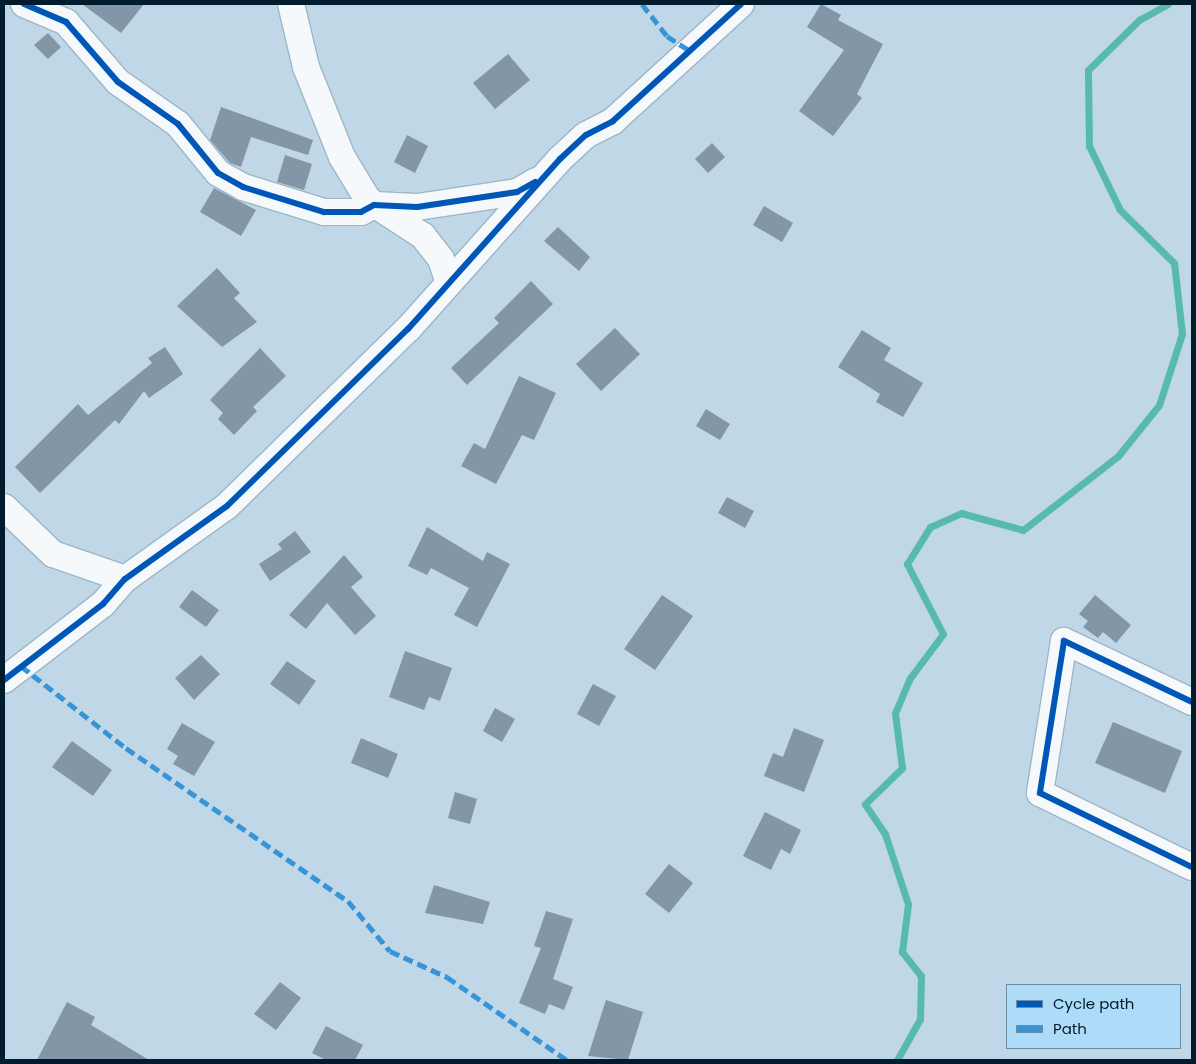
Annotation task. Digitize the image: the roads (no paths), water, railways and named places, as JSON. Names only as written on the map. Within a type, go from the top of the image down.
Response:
[{"type":"street","points":[[24,4],[66,22],[118,82],[178,124],[218,173],[243,187],[324,212],[361,212],[374,204],[418,207],[517,192],[543,177]]},
{"type":"street","points":[[290,4],[306,67],[342,157],[374,204],[423,236],[441,259],[449,283]]},
{"type":"street","points":[[4,680],[103,604],[126,579],[228,506],[408,329],[543,177],[586,135],[613,121],[741,4]]},
{"type":"street","points":[[4,507],[53,554],[126,579]]},
{"type":"street","points":[[1192,702],[1064,641],[1040,793],[1192,867]]},
{"type":"waterway","points":[[897,1060],[920,1019],[921,976],[902,952],[908,904],[885,834],[865,804],[902,768],[895,713],[910,678],[943,634],[907,564],[930,527],[961,513],[1023,530],[1118,456],[1159,405],[1182,334],[1174,263],[1120,210],[1089,146],[1088,70],[1139,20],[1168,4]]}]
